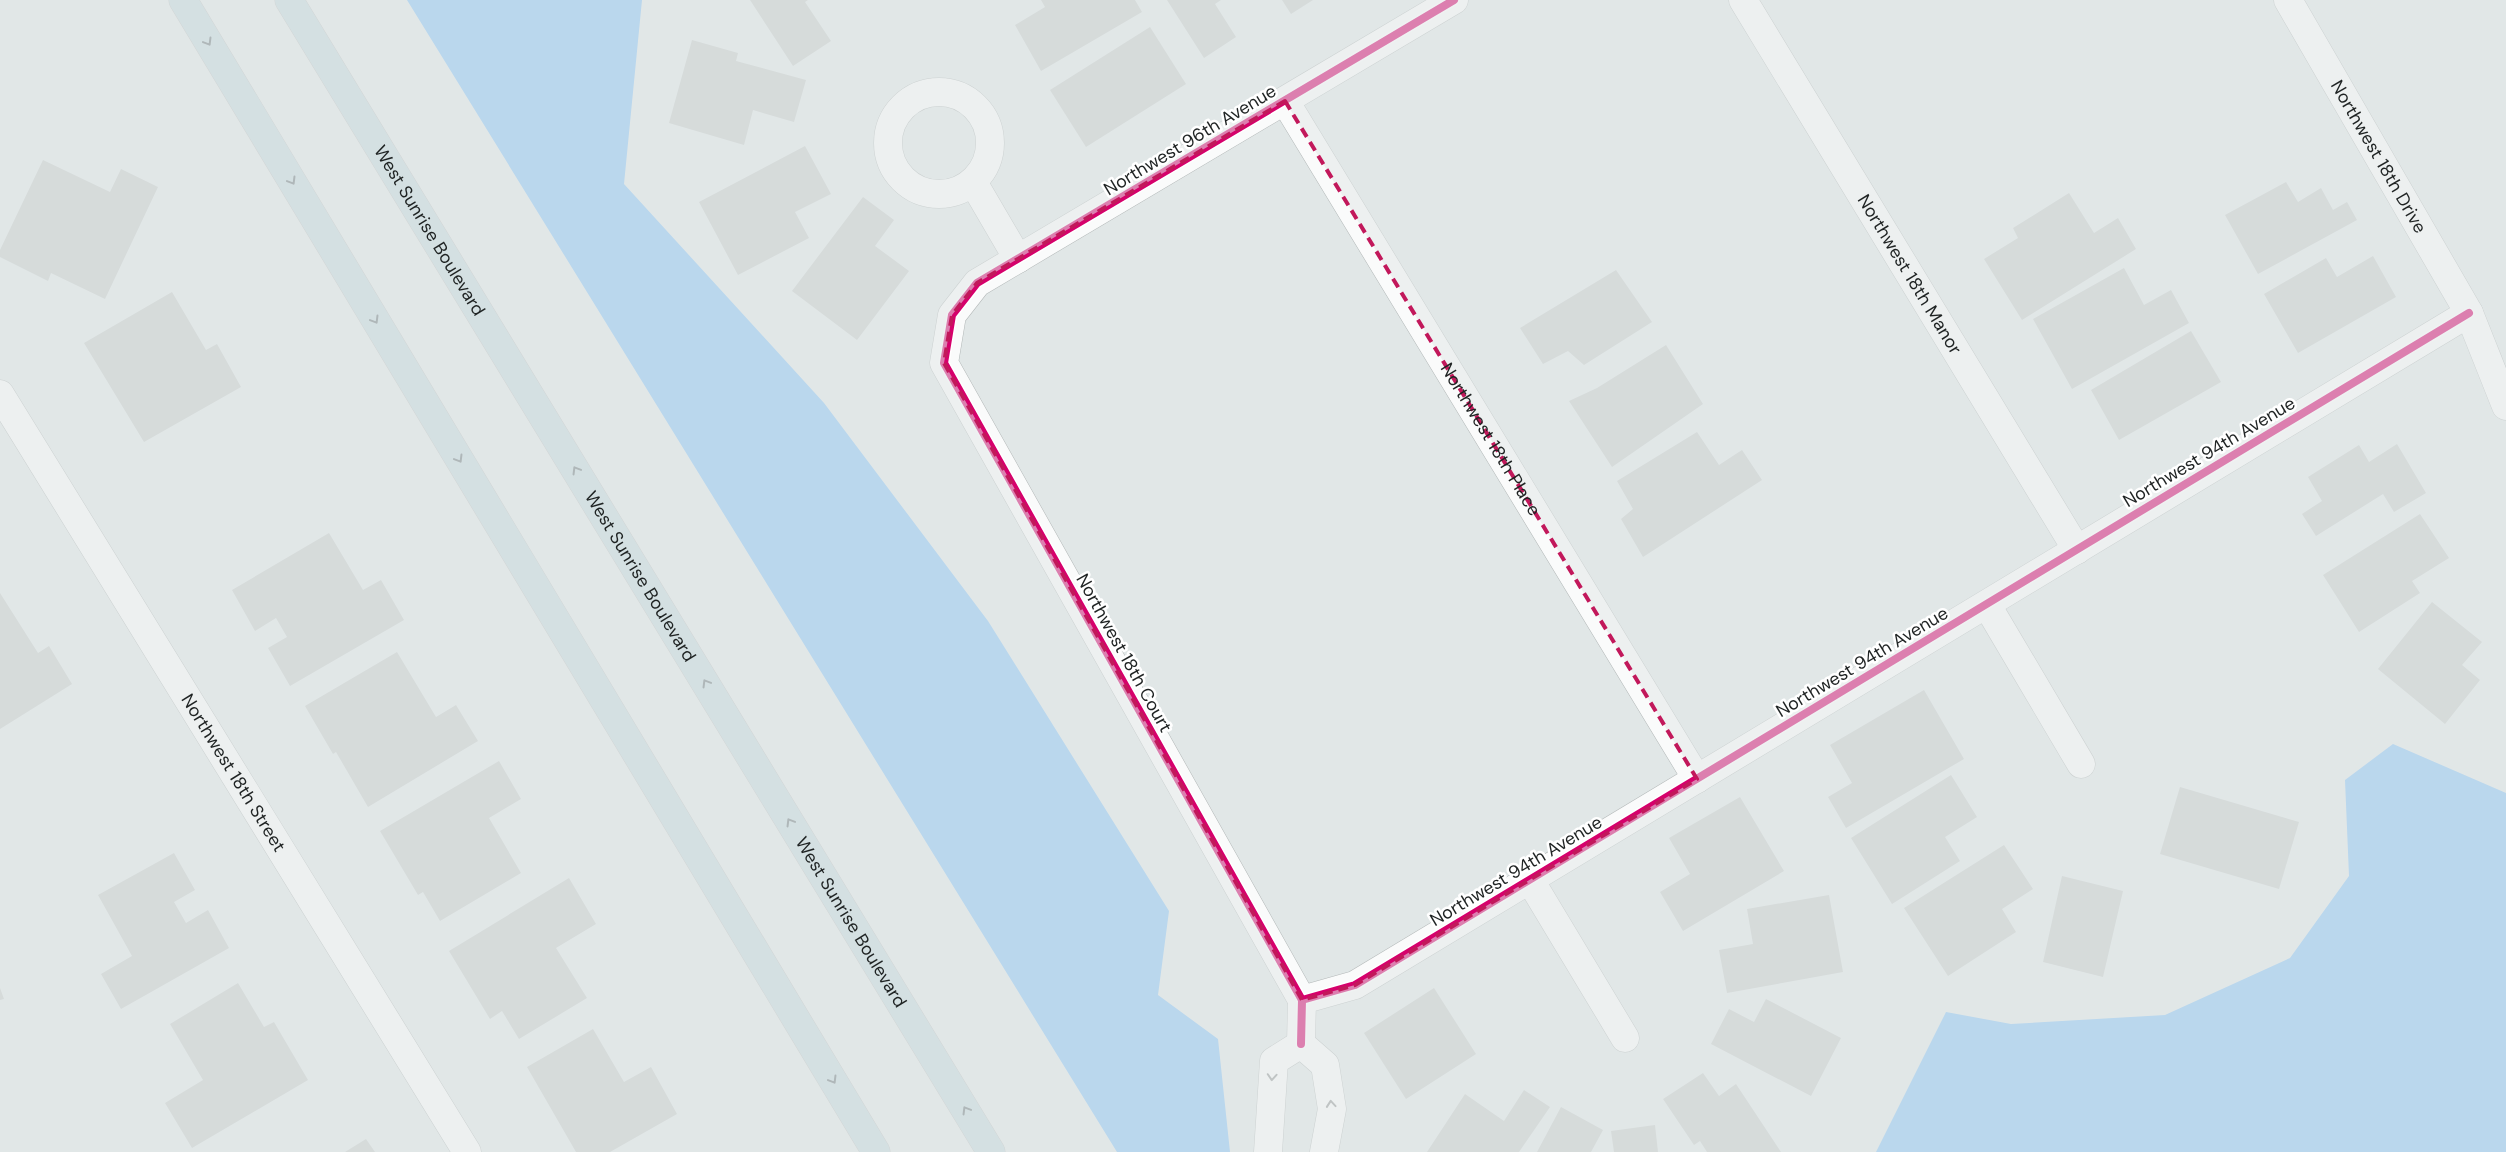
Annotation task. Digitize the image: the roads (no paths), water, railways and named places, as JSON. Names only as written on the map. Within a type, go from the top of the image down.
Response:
[{"type":"highway","points":[[183,0],[876,1152]]},
{"type":"highway","name":"West Sunrise Boulevard","points":[[289,0],[991,1152]]},
{"type":"street","name":"Northwest 96th Avenue","points":[[952,316],[977,283],[1454,0]]},
{"type":"street","name":"Northwest 18th Manor","points":[[1743,0],[2076,550]]},
{"type":"street","name":"Northwest 18th Drive","points":[[2288,0],[2469,313]]},
{"type":"street","name":"Northwest 18th Place","points":[[1285,101],[1697,779]]},
{"type":"street","points":[[973,182],[1018,259]]},
{"type":"street","name":"Northwest 94th Avenue","points":[[1302,1000],[1355,985],[2469,313]]},
{"type":"street","points":[[2469,313],[2506,406]]},
{"type":"street","name":"Northwest 18th Court","points":[[952,316],[944,363],[1302,1000]]},
{"type":"street","name":"Northwest 18th Street","points":[[0,394],[467,1152]]},
{"type":"street","points":[[1987,604],[2081,764]]},
{"type":"street","name":"Northwest 94th Avenue","points":[[1530,880],[1625,1038]]},
{"type":"street","points":[[1301,1044],[1302,1000]]},
{"type":"street","points":[[1268,1152],[1274,1061],[1301,1044]]},
{"type":"street","points":[[1301,1044],[1326,1065],[1332,1109],[1324,1152]]},
{"type":"water","points":[[407,0],[642,0],[624,184],[824,403],[988,621],[1169,911],[1158,995],[1218,1039],[1230,1152],[1117,1152]]},
{"type":"water","points":[[2393,744],[2506,793],[2506,1152],[1876,1152],[1946,1012],[2011,1024],[2165,1015],[2290,958],[2349,876],[2345,780]]}]
